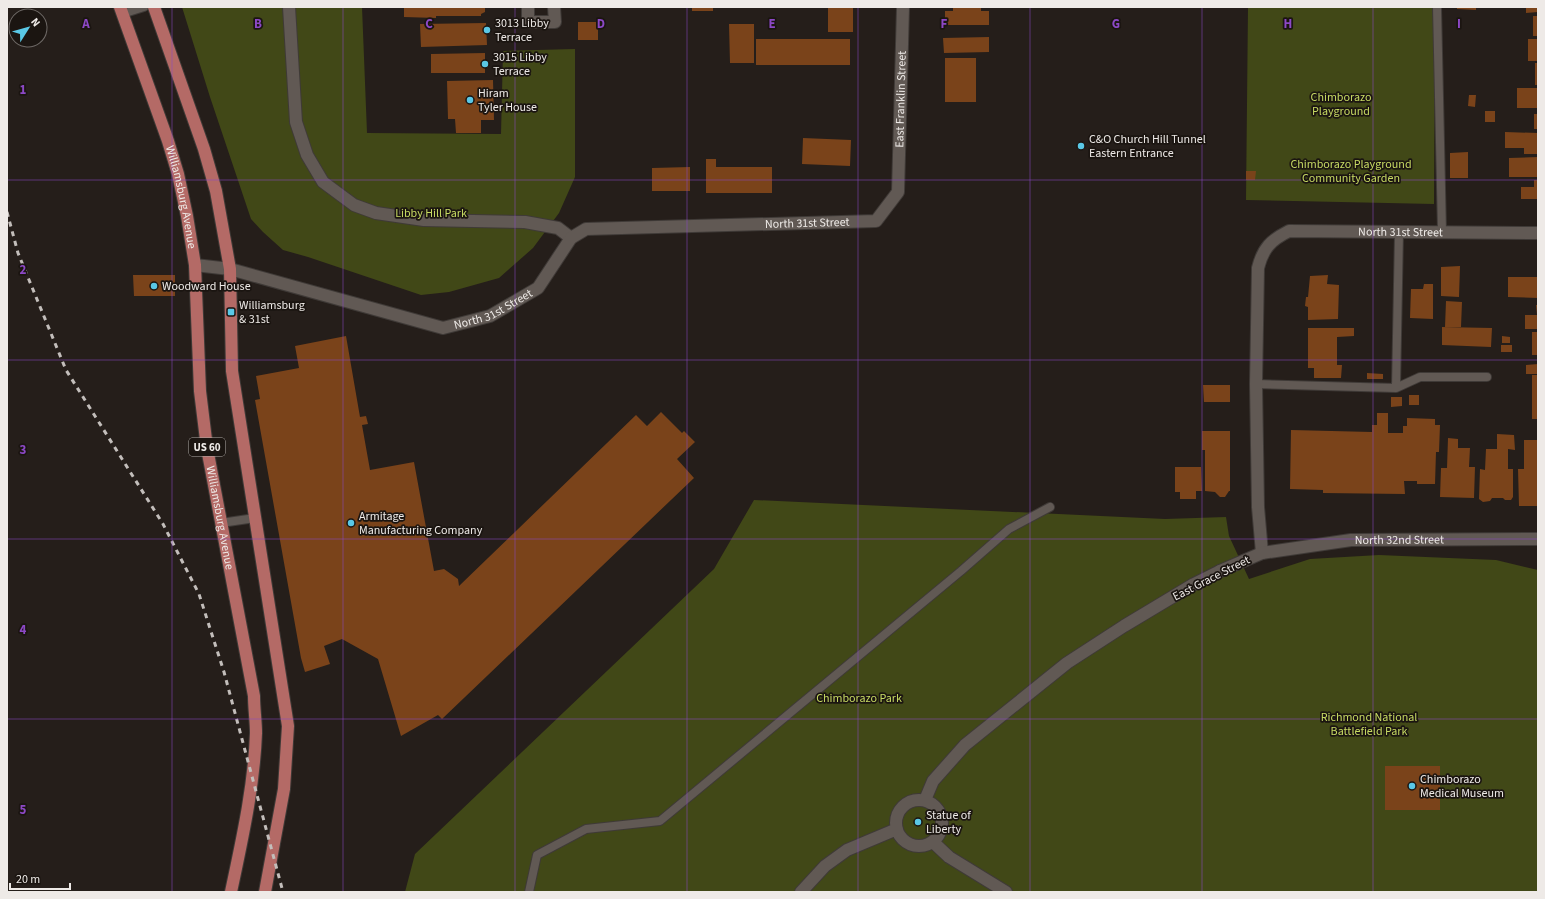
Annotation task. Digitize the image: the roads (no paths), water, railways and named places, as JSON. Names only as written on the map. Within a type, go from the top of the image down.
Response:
[{"type":"main road","name":"US 60","points":[[154,7],[204,149],[216,190],[230,269],[232,371],[288,726],[284,789],[265,892]]},
{"type":"main road","name":"Williamsburg Avenue","points":[[121,10],[157,109],[178,174],[187,216],[195,265],[200,392],[207,448],[254,696],[256,733],[245,823],[231,892]]},
{"type":"street","points":[[289,7],[296,122],[307,155],[323,182],[354,205],[376,213],[424,220],[526,222],[558,228],[571,238]]},
{"type":"street","points":[[528,7],[528,22],[555,22],[554,7]]},
{"type":"street","name":"East Franklin Street","points":[[898,192],[903,7]]},
{"type":"street","name":"North 31st Street","points":[[195,265],[230,269],[443,328],[490,316],[538,288],[571,238],[586,229],[876,222],[898,192]]},
{"type":"street","name":"North 31st Street","points":[[1268,246],[1276,237],[1289,231],[1538,233]]},
{"type":"street","name":"East Grace Street","points":[[925,800],[933,781],[965,745],[1067,663],[1174,596],[1220,571],[1262,553],[1258,507],[1256,384],[1258,268],[1261,257],[1268,246]]},
{"type":"street","name":"North 32nd Street","points":[[1262,553],[1351,540],[1538,539]]},
{"type":"street","points":[[913,800],[925,800],[930,802],[939,810],[943,821],[940,833],[933,842],[923,846],[912,845],[902,839],[897,829],[897,817],[902,806],[913,800]]},
{"type":"street","points":[[801,892],[825,866],[846,850],[897,829]]},
{"type":"street","points":[[933,842],[949,858],[1006,892]]},
{"type":"lane","points":[[121,10],[144,7]]},
{"type":"lane","points":[[1437,7],[1442,232]]},
{"type":"lane","points":[[1396,388],[1399,232]]},
{"type":"lane","points":[[1256,384],[1396,388],[1420,377],[1487,377]]},
{"type":"lane","points":[[529,892],[538,855],[586,829],[660,821],[961,571],[1009,529],[1050,507]]},
{"type":"lane","points":[[221,523],[255,518]]},
{"type":"railway","points":[[7,212],[18,253],[66,370],[163,524],[199,594],[224,672],[283,892]]},
{"type":"place","name":"3013 Libby Terrace","points":[[487,30]]},
{"type":"place","name":"3015 Libby Terrace","points":[[485,64]]},
{"type":"place","name":"Hiram Tyler House","points":[[470,100]]},
{"type":"place","name":"C&O Church Hill Tunnel Eastern Entrance","points":[[1081,146]]},
{"type":"place","name":"Woodward House","points":[[154,286]]},
{"type":"place","name":"Williamsburg & 31st","points":[[231,312]]},
{"type":"place","name":"Armitage Manufacturing Company","points":[[351,523]]},
{"type":"place","name":"Chimborazo Medical Museum","points":[[1412,786]]},
{"type":"place","name":"Statue of Liberty","points":[[918,822]]},
{"type":"park label","name":"Chimborazo Playground","points":[[1341,104]]},
{"type":"park label","name":"Chimborazo Playground Community Garden","points":[[1351,171]]},
{"type":"park label","name":"Libby Hill Park","points":[[431,213]]},
{"type":"park label","name":"Chimborazo Park","points":[[859,698]]},
{"type":"park label","name":"Richmond National Battlefield Park","points":[[1369,724]]}]
